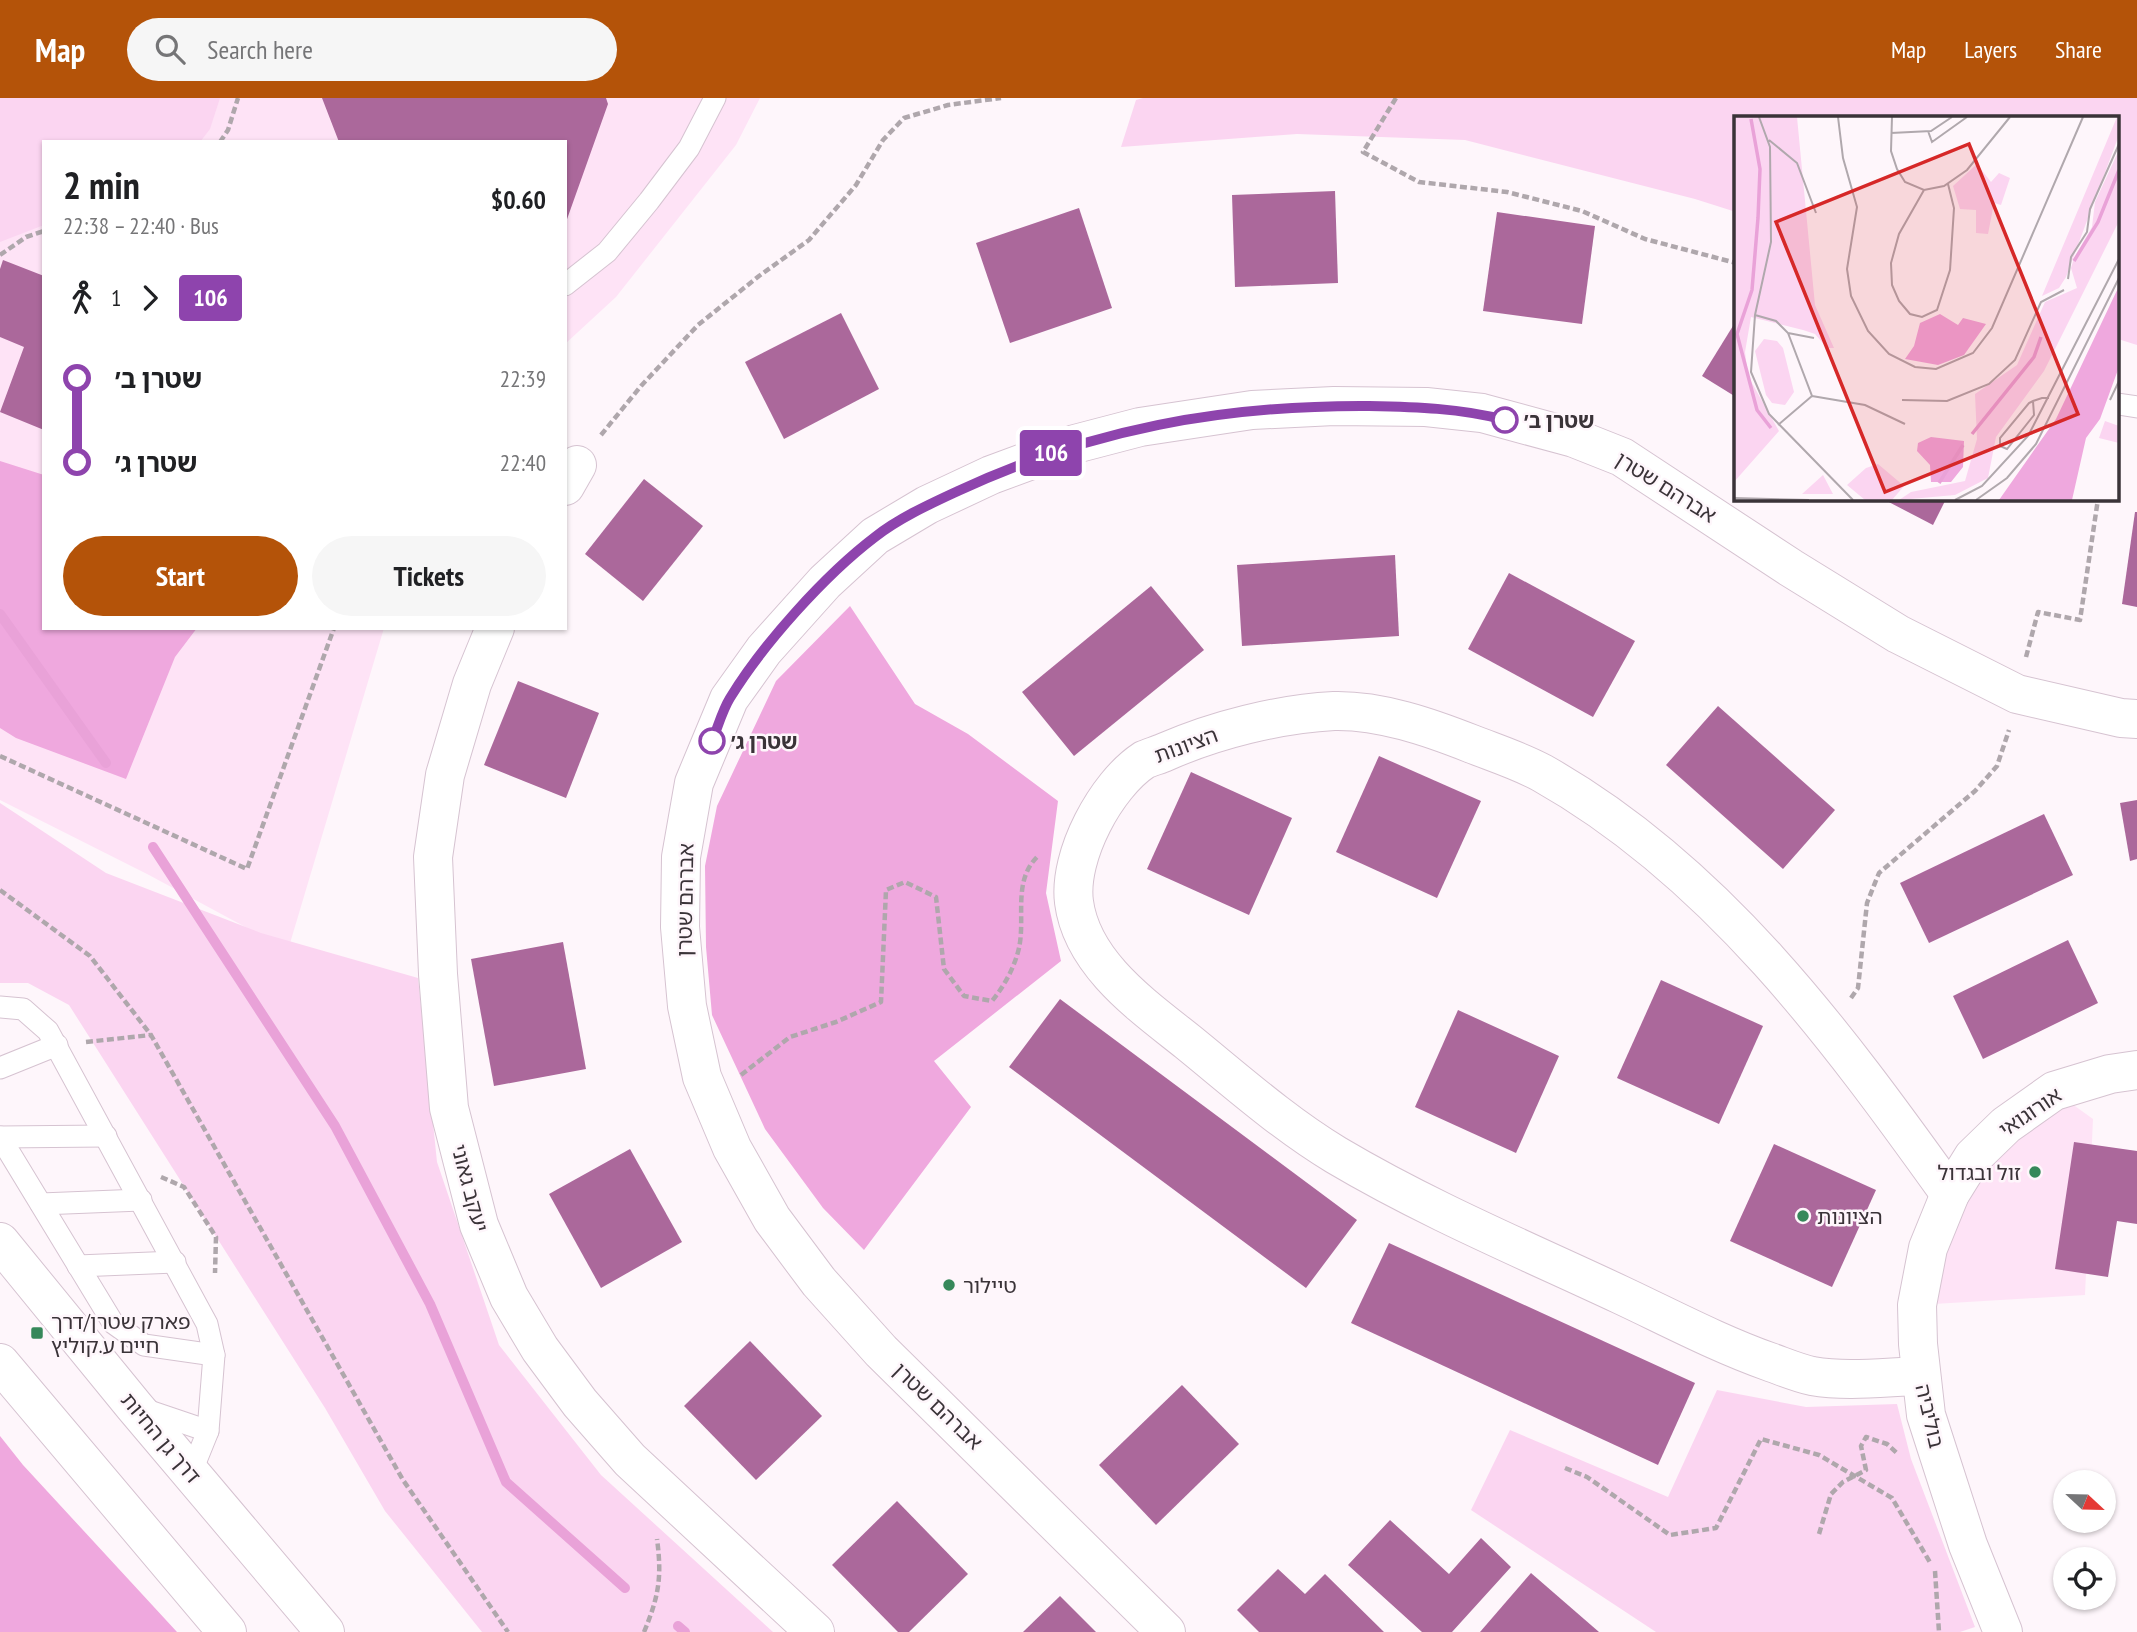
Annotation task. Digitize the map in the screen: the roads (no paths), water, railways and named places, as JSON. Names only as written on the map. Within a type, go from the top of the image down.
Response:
[{"type":"street","name":"אברהם שטרן","points":[[1166,1632],[881,1351],[819,1282],[772,1219],[732,1148],[702,1077],[688,1006],[680,928],[681,857],[694,783],[729,699],[764,650],[825,582],[876,536],[927,505],[991,475],[1075,444],[1140,427],[1252,410],[1334,406],[1426,407],[1495,417],[1574,438],[1622,457],[1790,568],[1898,634],[2017,694],[2120,718],[2137,719]]},
{"type":"street","name":"יעקב גאוני","points":[[494,630],[472,684],[445,775],[433,857],[438,974],[449,1108],[479,1226],[509,1297],[540,1349],[580,1403],[631,1460],[815,1632]]},
{"type":"street","name":"הציונות","points":[[1921,1376],[1840,1379],[1808,1375],[1738,1350],[1412,1197],[1332,1153],[1262,1103],[1142,1005],[1096,957],[1080,926],[1073,899],[1075,872],[1086,836],[1120,781],[1144,761],[1189,741],[1259,722],[1336,711],[1390,717],[1453,736],[1538,770],[1602,810],[1657,852],[1714,902],[1786,979],[1898,1119],[1950,1194]]},
{"type":"street","name":"אורוגואי","points":[[1950,1194],[1973,1157],[2006,1125],[2054,1091],[2110,1074],[2137,1070]]},
{"type":"street","name":"בוליביה","points":[[1950,1194],[1928,1248],[1917,1305],[1921,1376],[1926,1415],[1968,1545],[2003,1632]]},
{"type":"street","name":"דרך גן החיות","points":[[0,1242],[325,1632]]},
{"type":"street","points":[[0,1363],[227,1632]]},
{"type":"lane","points":[[567,283],[607,252],[649,201],[689,149],[715,98]]},
{"type":"lane","points":[[0,1007],[23,1009],[48,1031],[58,1045],[208,1324],[214,1354],[208,1431],[191,1473]]},
{"type":"lane","points":[[0,1068],[58,1045]]},
{"type":"lane","points":[[0,1137],[106,1136]]},
{"type":"lane","points":[[0,1137],[113,1323],[144,1345],[214,1354]]},
{"type":"lane","points":[[41,1204],[141,1200]]},
{"type":"lane","points":[[78,1266],[175,1262]]},
{"type":"lane","points":[[134,1406],[208,1431]]},
{"type":"waterway","points":[[0,614],[106,763]]},
{"type":"waterway","points":[[153,847],[335,1126],[430,1304],[506,1482],[625,1588]]},
{"type":"waterway","points":[[678,1626],[685,1632]]},
{"type":"place","name":"שטרן ב׳","points":[[1505,420]]},
{"type":"place","name":"שטרן ג׳","points":[[712,741]]},
{"type":"place","name":"זול ובגדול","points":[[2035,1172]]},
{"type":"place","name":"הציונות","points":[[1803,1216]]},
{"type":"place","name":"טיילור","points":[[949,1285]]},
{"type":"place","name":"פארק שטרן/דרך חיים ע.קוליץ","points":[[37,1333]]}]
